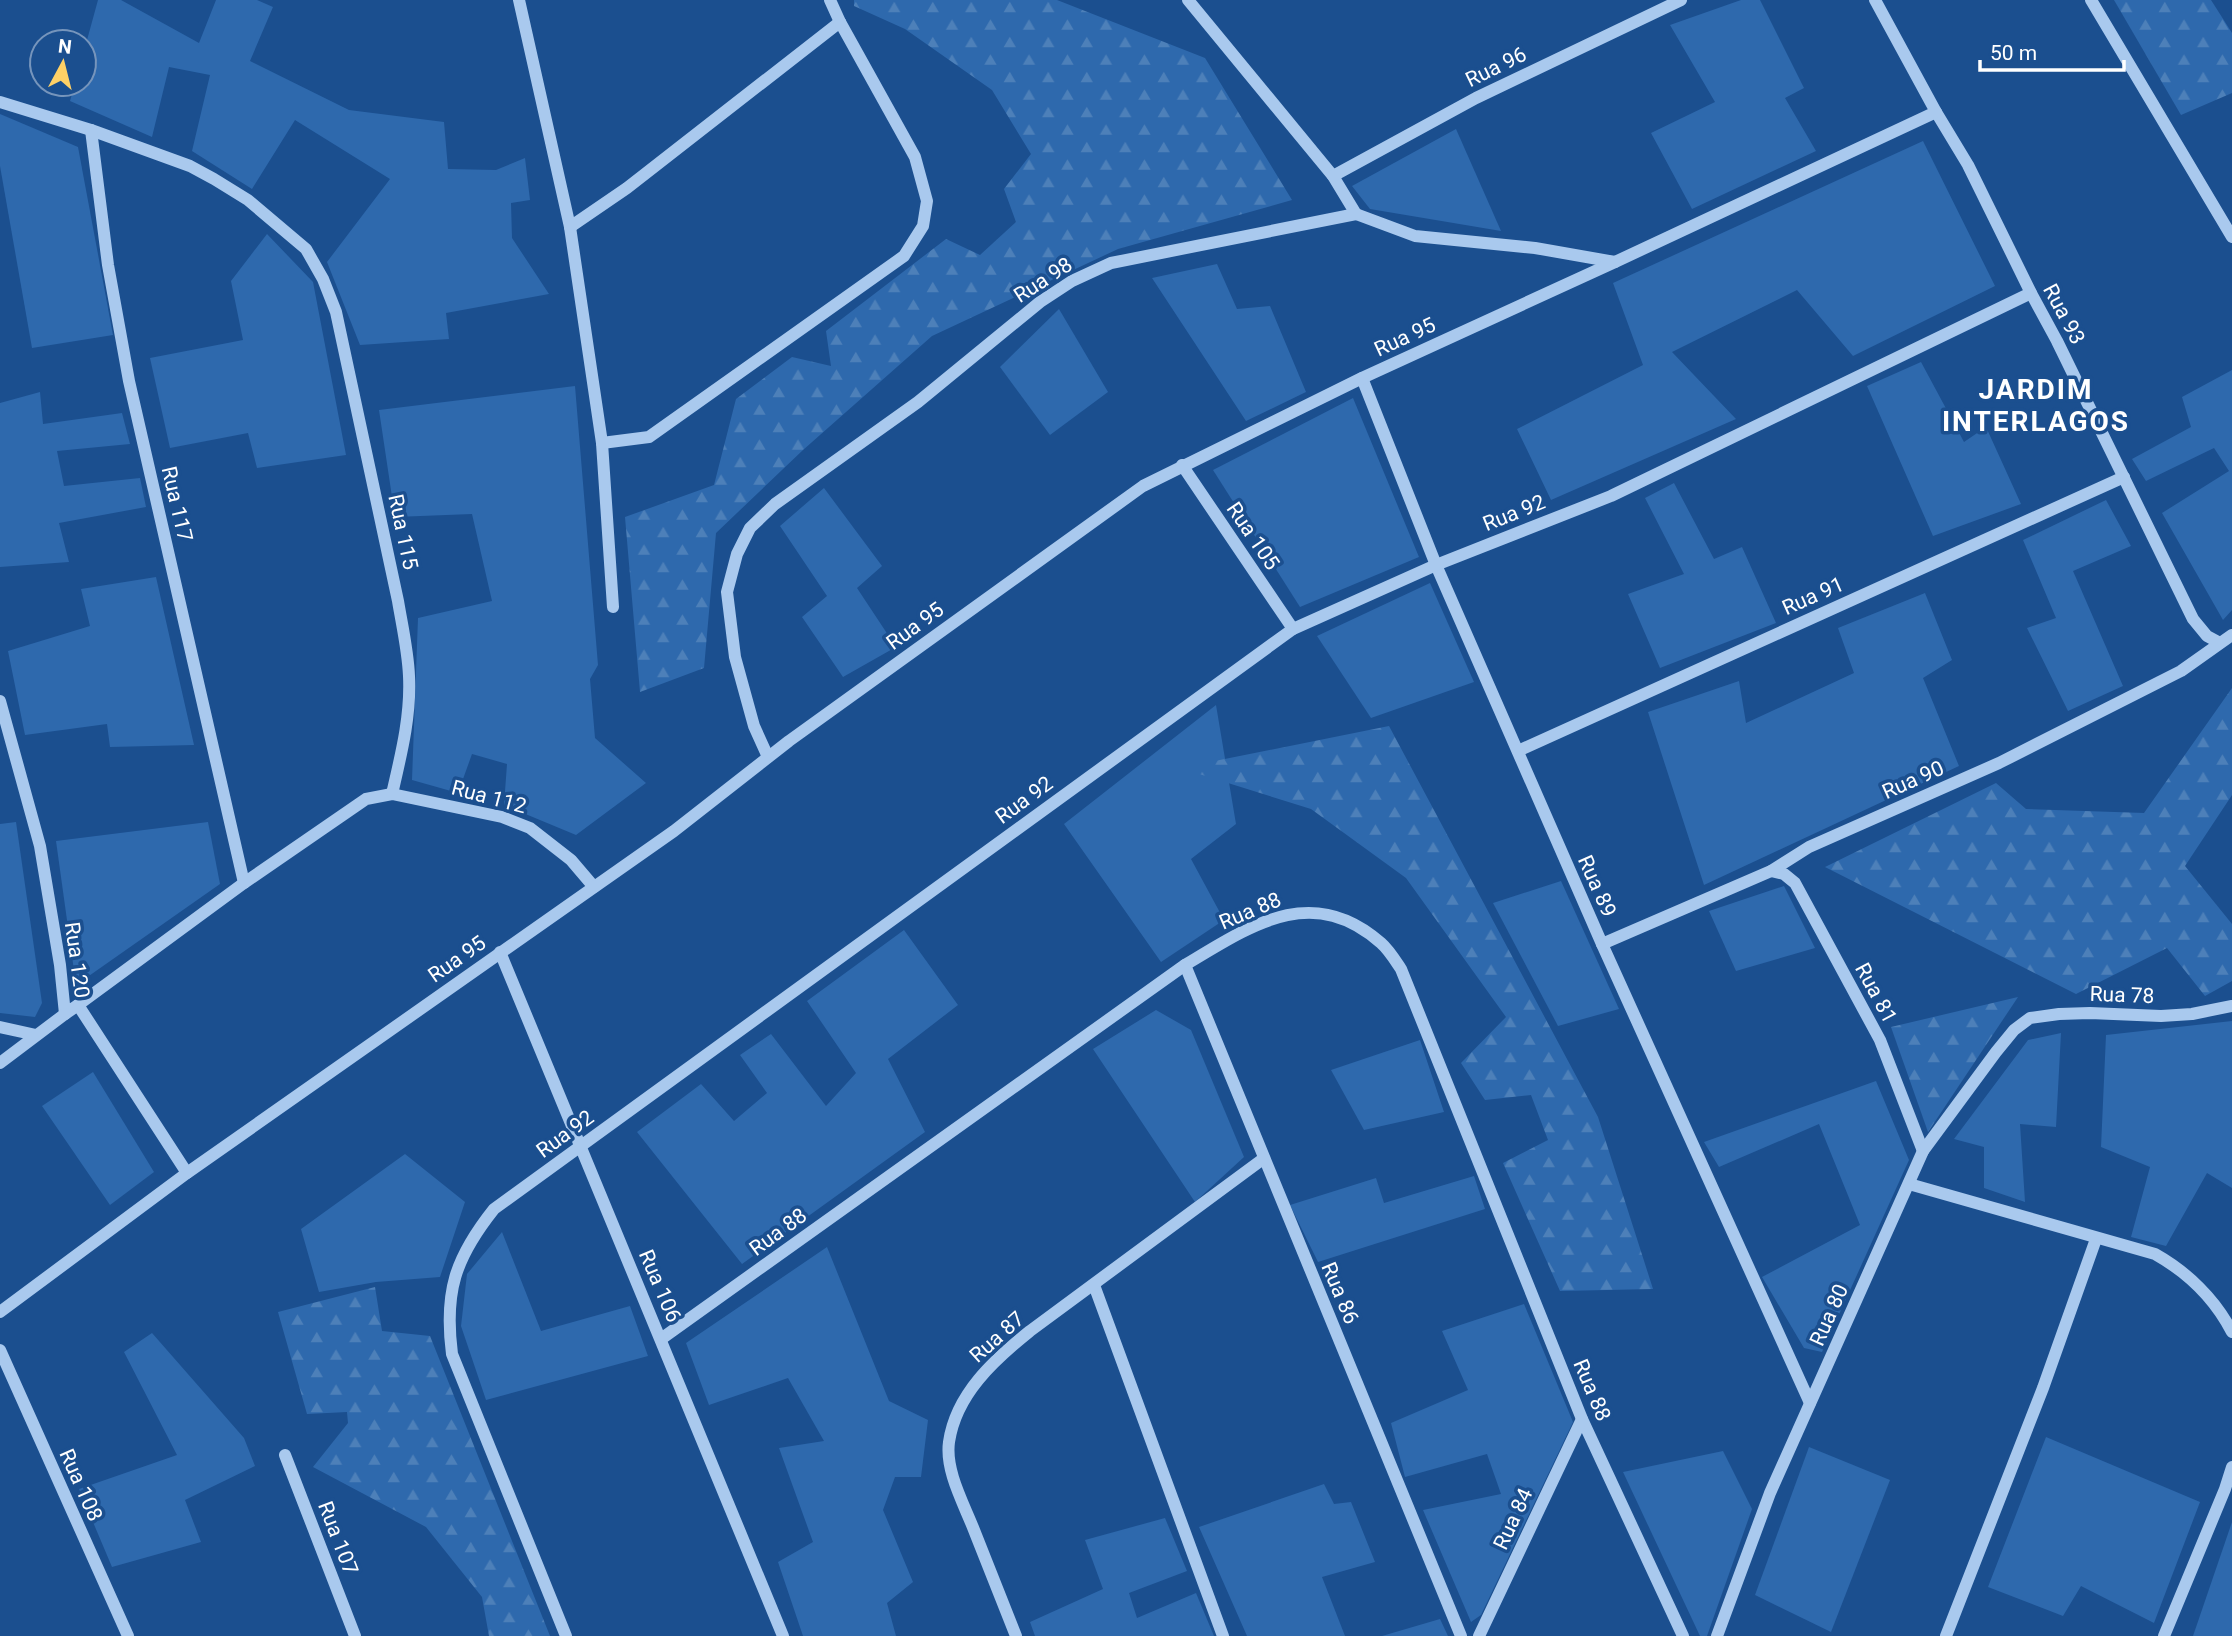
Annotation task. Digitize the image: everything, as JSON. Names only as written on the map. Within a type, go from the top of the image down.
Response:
[{"type":"street","points":[[519,0],[570,227],[602,443],[613,607]]},
{"type":"street","points":[[602,443],[649,437],[904,256],[923,226],[927,201],[915,157],[830,0]]},
{"type":"street","name":"Rua 96","points":[[1332,176],[1476,98],[1681,0]]},
{"type":"street","name":"Rua 93","points":[[1875,0],[1968,165],[2193,619],[2207,636],[2220,643]]},
{"type":"street","points":[[2091,0],[2232,237]]},
{"type":"street","points":[[1195,2],[1332,176],[1356,214],[1415,236],[1535,248],[1615,262]]},
{"type":"street","points":[[570,227],[627,188],[840,22]]},
{"type":"street","name":"Rua 115","points":[[0,102],[91,130],[190,166],[248,200],[306,249],[323,279],[336,312],[404,638],[409,676],[408,710],[404,744],[392,794]]},
{"type":"street","name":"Rua 95","points":[[0,1312],[187,1173],[674,831],[768,757],[1117,503],[1182,465],[1362,378],[1936,112]]},
{"type":"street","name":"Rua 117","points":[[91,130],[108,265],[129,381],[244,883]]},
{"type":"street","name":"Rua 98","points":[[768,757],[754,726],[731,636],[727,592],[737,554],[750,528],[775,504],[918,402],[1040,302],[1072,281],[1111,263],[1356,214]]},
{"type":"street","name":"Rua 92","points":[[566,1636],[452,1354],[448,1305],[461,1258],[494,1209],[1293,629],[1436,565],[1611,496],[2031,293]]},
{"type":"street","name":"Rua 89","points":[[1362,378],[1436,565],[1602,944],[1810,1403]]},
{"type":"street","name":"Rua 105","points":[[1182,465],[1293,629]]},
{"type":"street","name":"Rua 91","points":[[1518,751],[2123,477]]},
{"type":"street","name":"Rua 90","points":[[1602,944],[1771,871],[1809,847],[1999,763],[2181,671],[2232,635]]},
{"type":"street","name":"Rua 120","points":[[0,701],[40,846],[60,965],[65,1014],[78,1005],[187,1173]]},
{"type":"street","points":[[78,1005],[244,883],[366,799],[392,794]]},
{"type":"street","name":"Rua 112","points":[[392,794],[502,817],[530,828],[571,860],[594,887]]},
{"type":"street","name":"Rua 81","points":[[1771,871],[1784,874],[1795,883],[1880,1040],[1923,1151]]},
{"type":"street","name":"Rua 88","points":[[661,1339],[1185,965],[1256,926],[1299,912],[1328,914],[1356,926],[1382,944],[1401,969],[1582,1419],[1674,1620],[1684,1636]]},
{"type":"street","name":"Rua 106","points":[[500,952],[783,1636]]},
{"type":"street","name":"Rua 86","points":[[1185,965],[1461,1636]]},
{"type":"street","name":"Rua 78","points":[[2014,1030],[2030,1018],[2059,1014],[2181,1015],[2232,1006]]},
{"type":"street","points":[[0,1063],[65,1014]]},
{"type":"street","points":[[0,1027],[36,1035]]},
{"type":"street","name":"Rua 80","points":[[1717,1636],[1751,1542],[1810,1403],[1923,1151],[2014,1030]]},
{"type":"street","name":"Rua 87","points":[[1016,1636],[950,1464],[949,1444],[959,1410],[969,1392],[995,1360],[1263,1159]]},
{"type":"street","points":[[1909,1184],[2155,1254],[2171,1263],[2206,1293],[2232,1332]]},
{"type":"street","points":[[1946,1636],[2043,1388],[2096,1239]]},
{"type":"street","points":[[1094,1285],[1214,1618],[1223,1636]]},
{"type":"street","name":"Rua 108","points":[[0,1350],[128,1636]]},
{"type":"street","name":"Rua 84","points":[[1479,1636],[1582,1419]]},
{"type":"street","name":"Rua 107","points":[[285,1455],[355,1636]]},
{"type":"street","points":[[2164,1636],[2232,1467]]},
{"type":"green space","points":[[98,0],[121,0],[199,43],[216,0],[257,0],[273,7],[250,61],[349,110],[444,122],[448,169],[496,170],[525,158],[530,200],[511,203],[512,238],[549,294],[446,313],[449,339],[360,345],[327,262],[390,179],[295,120],[252,189],[192,151],[210,75],[169,67],[152,137],[70,101],[71,98],[98,98],[98,28],[90,28]]},
{"type":"green space","points":[[854,0],[1057,0],[1205,58],[1292,200],[1118,249],[932,336],[803,450],[716,533],[704,668],[640,692],[625,517],[714,485],[736,399],[792,357],[831,366],[826,331],[946,239],[980,255],[1016,222],[1004,189],[1031,154],[992,90],[905,29],[854,6]]},
{"type":"green space","points":[[1741,0],[1760,0],[1804,88],[1785,98],[1816,151],[1692,209],[1651,133],[1715,102],[1670,25]]},
{"type":"green space","points":[[2114,0],[2211,0],[2232,33],[2232,93],[2181,115]]},
{"type":"green space","points":[[0,114],[78,147],[113,335],[32,348],[0,166]]},
{"type":"green space","points":[[1456,129],[1501,231],[1370,209],[1352,186]]},
{"type":"green space","points":[[1923,141],[1995,286],[1853,356],[1797,290],[1672,352],[1736,419],[1551,500],[1517,429],[1643,365],[1613,283]]},
{"type":"green space","points":[[267,234],[313,282],[346,455],[257,468],[248,433],[170,448],[150,358],[243,340],[231,281]]},
{"type":"green space","points":[[1217,264],[1237,309],[1270,306],[1306,392],[1246,421],[1152,278]]},
{"type":"green space","points":[[1059,309],[1108,392],[1050,435],[1000,367]]},
{"type":"green space","points":[[1921,362],[1964,442],[1986,427],[2021,504],[1933,536],[1867,386]]},
{"type":"green space","points":[[2232,370],[2232,610],[2223,620],[2162,513],[2229,471],[2214,448],[2146,481],[2132,459],[2191,427],[2182,397]]},
{"type":"green space","points":[[575,386],[598,665],[590,679],[595,738],[646,783],[576,835],[504,805],[507,764],[472,754],[458,793],[412,780],[418,618],[492,601],[472,514],[395,517],[379,410]]},
{"type":"green space","points":[[40,392],[43,424],[122,413],[130,444],[57,451],[64,486],[140,478],[146,507],[59,523],[69,562],[0,567],[0,403]]},
{"type":"green space","points":[[1353,398],[1419,557],[1300,607],[1213,470]]},
{"type":"green space","points":[[1674,483],[1714,559],[1742,547],[1776,623],[1660,668],[1628,594],[1684,574],[1645,498]]},
{"type":"green space","points":[[824,488],[882,566],[857,588],[896,647],[843,677],[802,617],[827,596],[780,526]]},
{"type":"green space","points":[[2106,500],[2131,546],[2073,571],[2123,686],[2068,711],[2027,628],[2056,618],[2023,540]]},
{"type":"green space","points":[[156,577],[194,745],[110,747],[107,724],[25,735],[8,651],[90,626],[81,589]]},
{"type":"green space","points":[[1430,583],[1474,682],[1371,718],[1317,636]]},
{"type":"green space","points":[[1925,593],[1952,660],[1923,678],[1959,766],[1704,885],[1648,712],[1739,681],[1746,723],[1854,673],[1838,628]]},
{"type":"green space","points":[[2232,688],[2232,795],[2185,866],[2232,924],[2232,981],[2205,996],[2167,948],[2076,994],[1825,867],[1996,783],[2026,809],[2144,813]]},
{"type":"green space","points":[[1216,705],[1236,824],[1191,859],[1224,920],[1161,962],[1064,824]]},
{"type":"green space","points":[[1389,726],[1598,1117],[1653,1289],[1560,1291],[1503,1163],[1548,1140],[1531,1095],[1485,1100],[1461,1063],[1506,1017],[1406,878],[1311,809],[1180,768]]},
{"type":"green space","points":[[16,822],[42,1003],[35,1017],[0,1013],[0,824]]},
{"type":"green space","points":[[208,822],[220,884],[76,985],[56,841]]},
{"type":"green space","points":[[1561,881],[1619,1009],[1558,1026],[1493,903]]},
{"type":"green space","points":[[1784,886],[1815,948],[1736,971],[1709,911]]},
{"type":"green space","points":[[904,930],[958,1005],[888,1059],[925,1132],[742,1264],[637,1132],[701,1084],[734,1121],[767,1093],[740,1055],[771,1034],[826,1106],[856,1073],[807,1001]]},
{"type":"green space","points":[[2018,997],[1928,1132],[1891,1027]]},
{"type":"green space","points":[[1156,1010],[1191,1030],[1244,1157],[1195,1202],[1093,1049]]},
{"type":"green space","points":[[2232,1021],[2232,1188],[2207,1173],[2166,1246],[2131,1237],[2150,1167],[2101,1147],[2106,1035]]},
{"type":"green space","points":[[2061,1033],[2056,1127],[2020,1124],[2025,1202],[1984,1188],[1984,1147],[1954,1139],[2028,1040]]},
{"type":"green space","points":[[1420,1040],[1444,1112],[1364,1130],[1331,1070]]},
{"type":"green space","points":[[93,1072],[154,1172],[110,1205],[42,1106]]},
{"type":"green space","points":[[1876,1081],[1909,1160],[1822,1352],[1804,1348],[1762,1277],[1860,1225],[1819,1124],[1719,1167],[1704,1142]]},
{"type":"green space","points":[[405,1154],[465,1202],[440,1277],[376,1282],[319,1292],[301,1229]]},
{"type":"green space","points":[[1474,1176],[1485,1209],[1318,1262],[1290,1205],[1376,1178],[1384,1203]]},
{"type":"green space","points":[[502,1232],[541,1331],[630,1306],[648,1356],[486,1400],[461,1326],[467,1274]]},
{"type":"green space","points":[[827,1247],[889,1401],[928,1420],[921,1477],[895,1477],[883,1510],[913,1582],[887,1603],[896,1636],[803,1636],[778,1562],[813,1542],[779,1448],[824,1441],[788,1378],[709,1405],[686,1343]]},
{"type":"green space","points":[[375,1287],[382,1331],[430,1336],[550,1636],[489,1636],[482,1597],[426,1527],[313,1467],[348,1423],[347,1412],[307,1414],[278,1312]]},
{"type":"green space","points":[[1524,1304],[1573,1422],[1481,1615],[1471,1622],[1423,1510],[1501,1494],[1487,1454],[1405,1477],[1391,1423],[1468,1390],[1442,1331]]},
{"type":"green space","points":[[152,1333],[244,1438],[255,1466],[185,1500],[201,1542],[112,1567],[79,1489],[177,1455],[124,1352]]},
{"type":"green space","points":[[2046,1437],[2200,1502],[2154,1623],[2081,1586],[2063,1616],[1988,1587]]},
{"type":"green space","points":[[1809,1447],[1890,1480],[1831,1632],[1755,1595]]},
{"type":"green space","points":[[1723,1451],[1752,1509],[1707,1636],[1700,1636],[1623,1472]]},
{"type":"green space","points":[[1324,1484],[1334,1504],[1351,1502],[1375,1562],[1322,1577],[1345,1636],[1247,1636],[1199,1527]]},
{"type":"green space","points":[[1165,1518],[1187,1571],[1129,1593],[1137,1618],[1196,1593],[1214,1636],[1035,1636],[1030,1622],[1103,1589],[1085,1540]]},
{"type":"green space","points":[[2232,1522],[2232,1636],[2193,1636]]},
{"type":"green space","points":[[1440,1619],[1448,1636],[1382,1636]]},
{"type":"district","name":"JARDIM INTERLAGOS","points":[[2036,405]]}]
